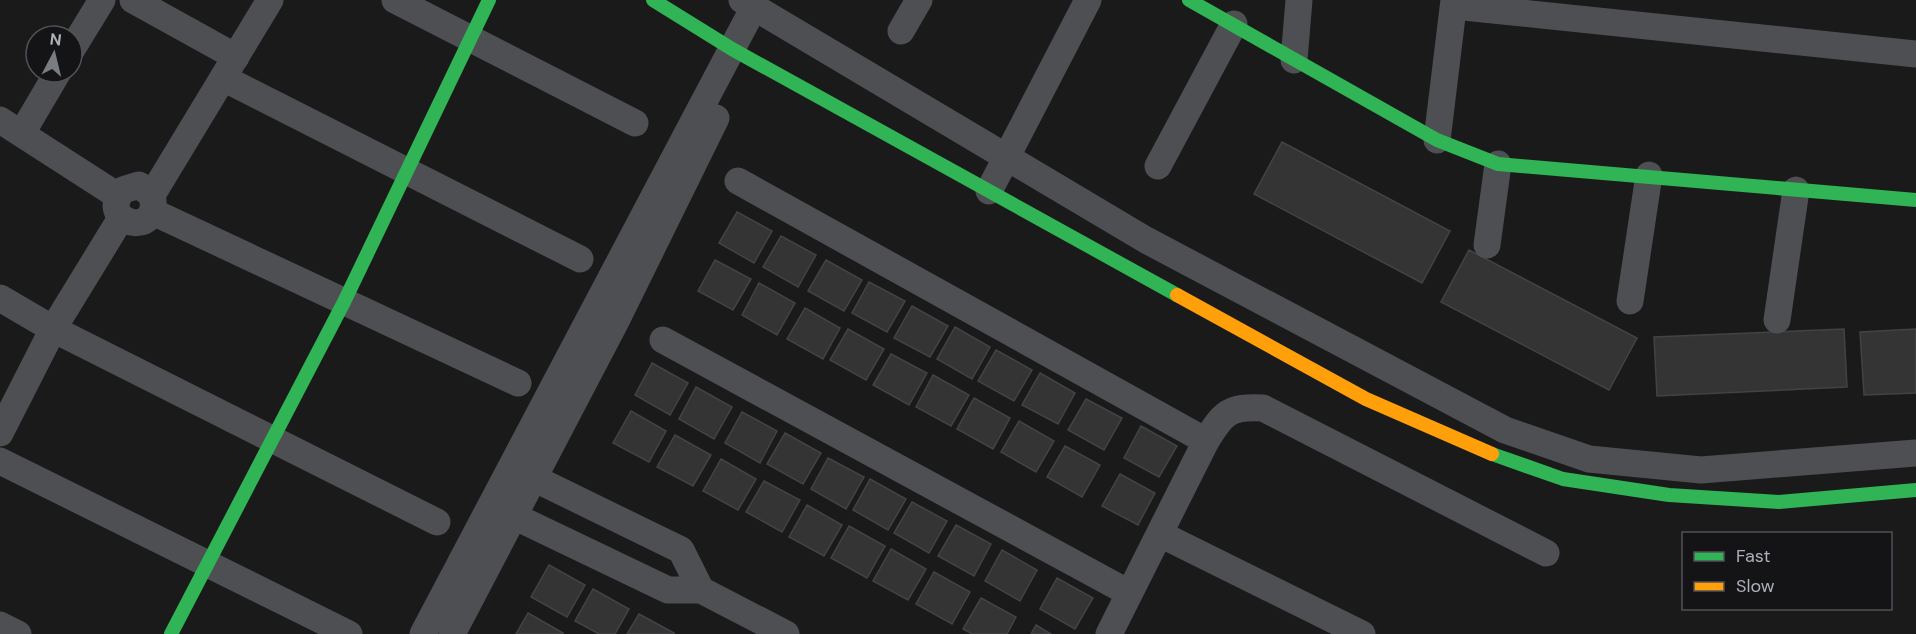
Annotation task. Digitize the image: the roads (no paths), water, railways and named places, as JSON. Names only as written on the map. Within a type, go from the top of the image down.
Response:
[{"type":"street","points":[[84,29],[102,0]]},
{"type":"street","points":[[133,0],[230,68],[408,172],[580,259]]},
{"type":"street","points":[[153,204],[270,0]]},
{"type":"street","points":[[395,0],[635,123]]},
{"type":"street","points":[[171,634],[205,564],[344,302],[489,0]]},
{"type":"street","points":[[653,0],[739,53],[1366,399],[1472,447],[1563,479],[1669,495],[1779,502],[1916,490]]},
{"type":"street","points":[[901,31],[919,0]]},
{"type":"street","points":[[989,191],[1088,0]]},
{"type":"street","points":[[1189,0],[1437,140],[1498,164],[1649,175],[1916,200]]},
{"type":"street","points":[[1294,60],[1299,0]]},
{"type":"street","points":[[1437,140],[1454,3],[1916,54]]},
{"type":"street","points":[[423,634],[490,504],[523,473],[616,321],[739,53],[754,7],[1146,240],[1505,430],[1589,459],[1701,470],[1916,453]]},
{"type":"street","points":[[1158,166],[1234,24]]},
{"type":"street","points":[[48,84],[11,126],[119,207]]},
{"type":"street","points":[[1487,245],[1498,164]]},
{"type":"street","points":[[1630,301],[1649,175]]},
{"type":"street","points":[[738,181],[1206,441]]},
{"type":"street","points":[[0,433],[130,186],[139,185],[153,204],[344,302],[518,383]]},
{"type":"street","points":[[1777,320],[1796,190]]},
{"type":"street","points":[[0,298],[53,329],[437,522]]},
{"type":"street","points":[[663,340],[1129,593]]},
{"type":"street","points":[[1109,634],[1206,441],[1221,417],[1240,407],[1263,408],[1546,553]]},
{"type":"street","points":[[0,461],[349,634]]},
{"type":"street","points":[[452,634],[514,517],[523,473]]},
{"type":"street","points":[[523,473],[681,550],[701,590]]},
{"type":"street","points":[[490,504],[668,590],[701,590],[786,634]]},
{"type":"street","points":[[1160,534],[1362,634]]},
{"type":"street","points":[[0,625],[18,634]]}]
